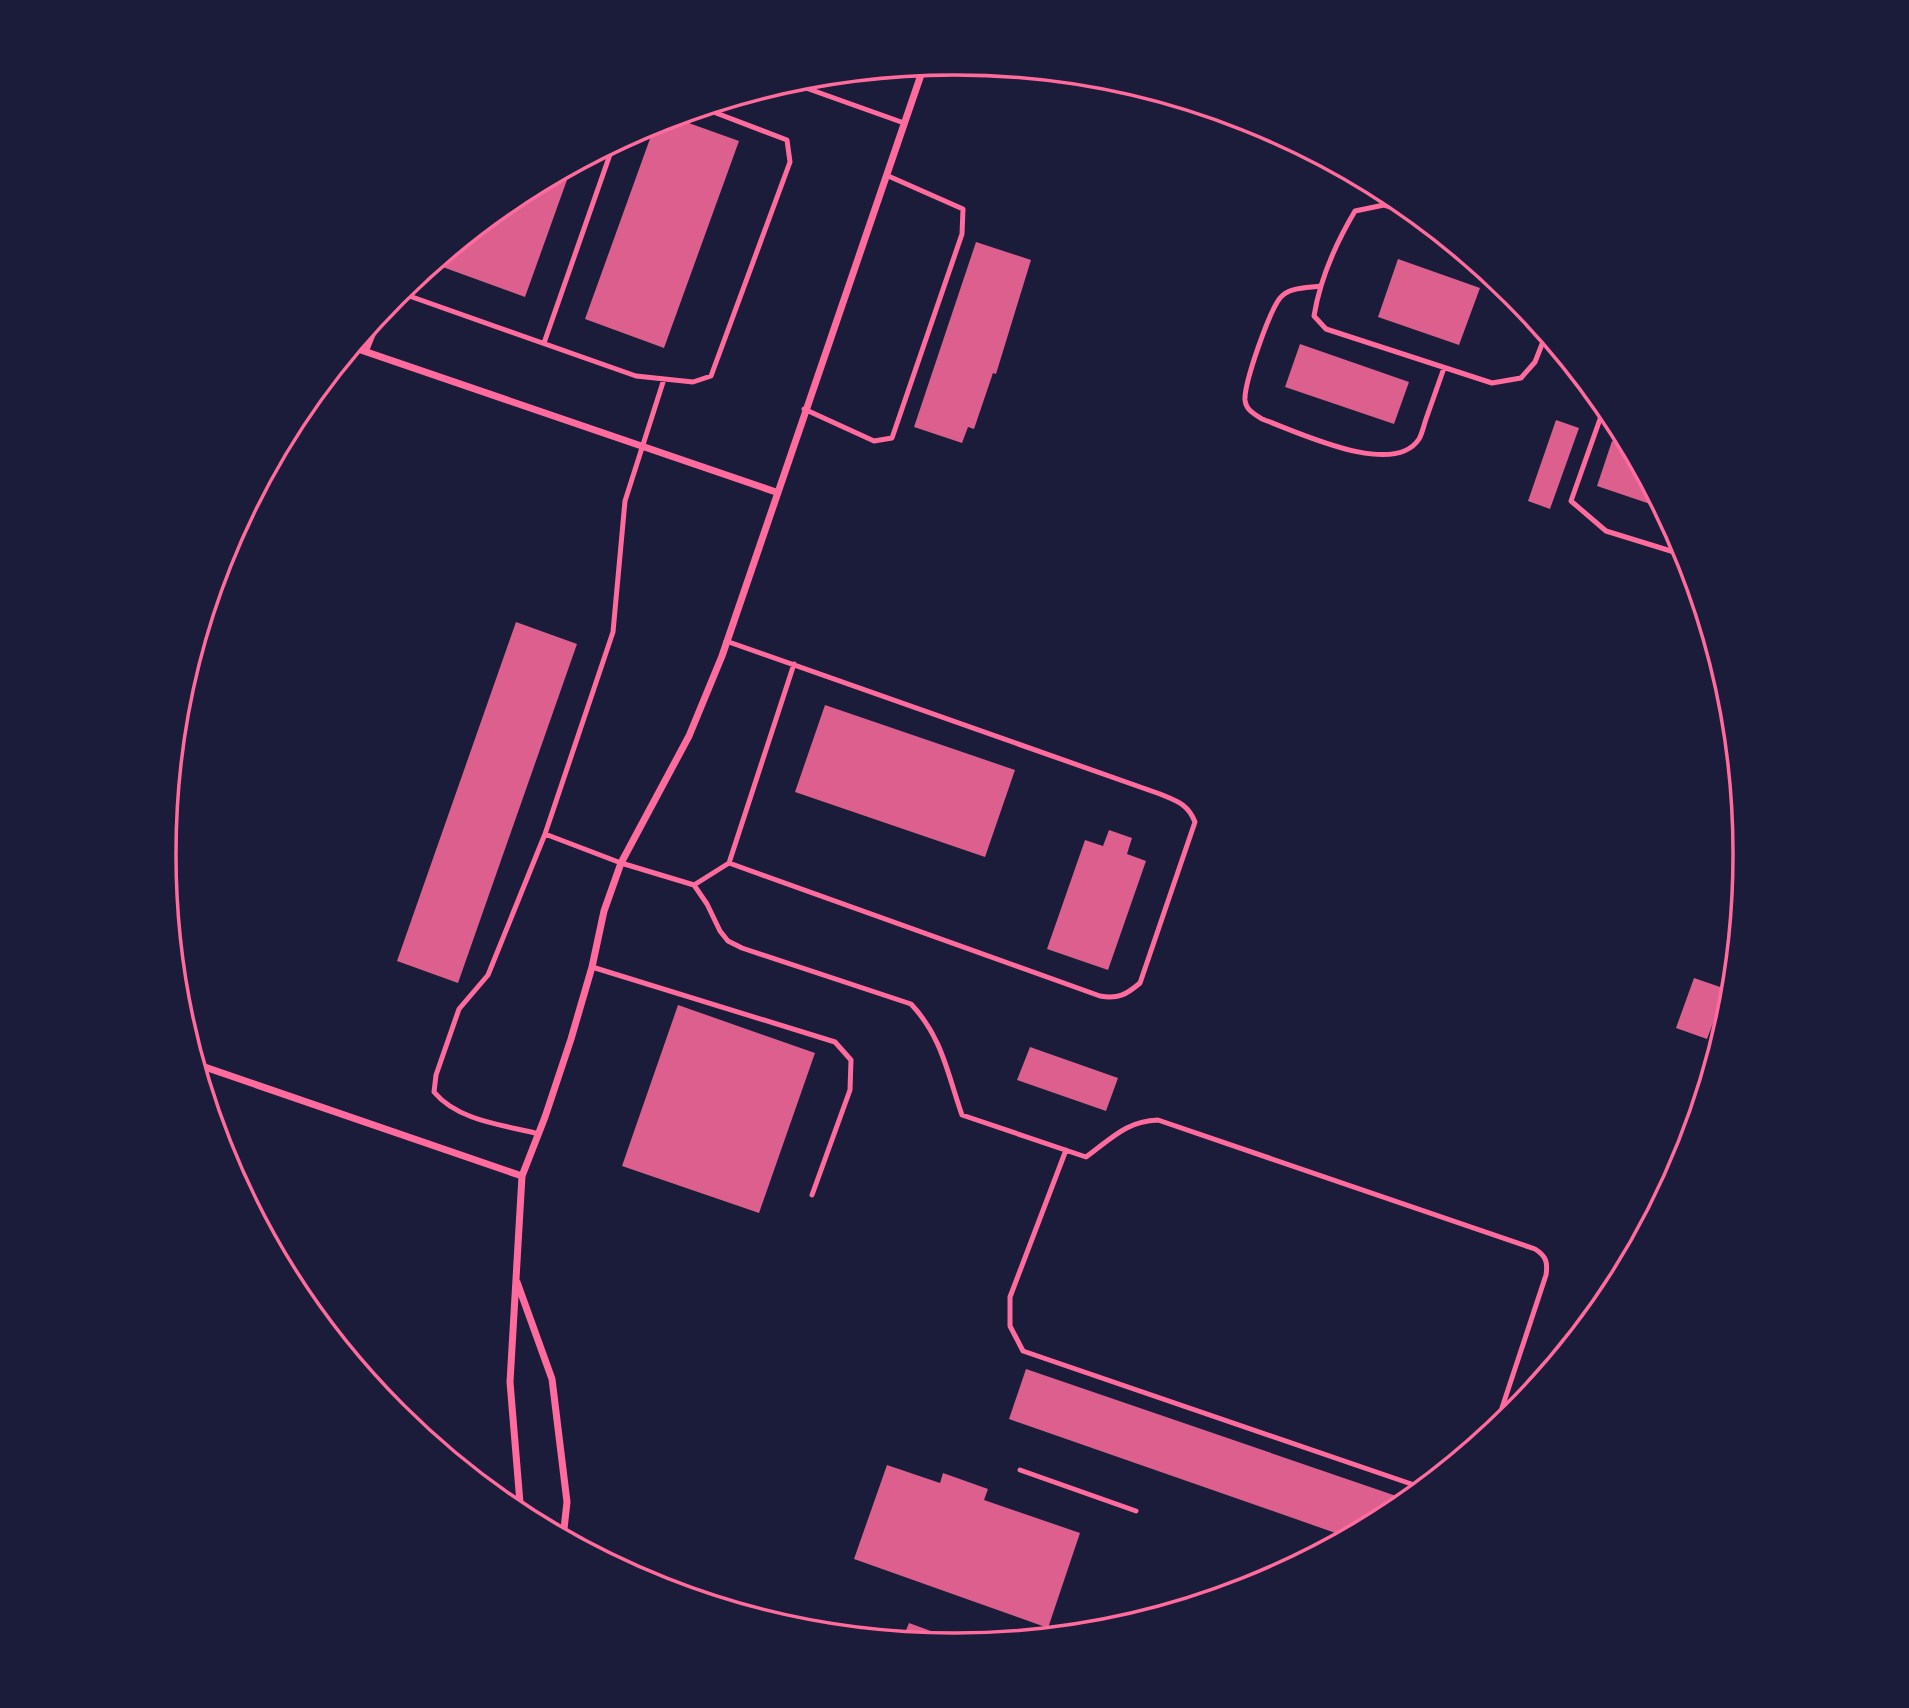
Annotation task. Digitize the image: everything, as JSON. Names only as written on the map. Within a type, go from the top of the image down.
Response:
[{"type":"street","points":[[520,1500],[509,1382],[522,1176],[571,1039],[592,967],[604,911],[621,863],[689,736],[726,641],[920,76]]},
{"type":"street","points":[[361,350],[776,492]]},
{"type":"street","points":[[206,1067],[522,1176]]},
{"type":"street","points":[[516,1278],[552,1379],[567,1502],[565,1528]]},
{"type":"lane","points":[[809,89],[904,123]]},
{"type":"lane","points":[[411,297],[636,376],[693,382],[711,376],[790,162],[787,140],[717,113]]},
{"type":"lane","points":[[544,343],[609,156]]},
{"type":"lane","points":[[804,409],[874,441],[892,438],[962,234],[963,209],[886,175]]},
{"type":"lane","points":[[1387,206],[1355,211],[1342,233],[1321,286],[1314,316],[1326,329],[1492,383],[1521,378],[1535,362],[1542,344]]},
{"type":"lane","points":[[1321,286],[1294,289],[1281,297],[1248,379],[1245,402],[1250,411],[1262,419],[1352,451],[1391,455],[1404,451],[1419,440],[1444,368]]},
{"type":"lane","points":[[366,352],[372,338]]},
{"type":"lane","points":[[539,1134],[478,1118],[444,1104],[434,1093],[436,1075],[460,1009],[488,975],[545,834],[613,632],[625,502],[664,379]]},
{"type":"lane","points":[[1601,419],[1571,501],[1606,531],[1672,551]]},
{"type":"lane","points":[[726,641],[1181,802],[1190,810],[1195,821],[1140,983],[1128,993],[1114,998],[1100,996],[729,863]]},
{"type":"lane","points":[[694,886],[729,863],[794,664]]},
{"type":"lane","points":[[545,834],[621,863],[694,886],[707,904],[720,931],[728,941],[742,948],[911,1004],[937,1039],[962,1115],[1086,1157],[1129,1125],[1142,1120],[1158,1120],[1544,1254],[1548,1265],[1546,1275],[1502,1408]]},
{"type":"lane","points":[[592,967],[835,1042],[851,1060],[850,1090],[812,1195]]},
{"type":"lane","points":[[1066,1150],[1010,1297],[1010,1326],[1023,1351],[1412,1484]]},
{"type":"lane","points":[[1020,1470],[1136,1511]]},
{"type":"building","points":[[688,123],[739,141],[664,348],[585,319],[650,138]]},
{"type":"building","points":[[567,179],[525,297],[443,267],[522,206]]},
{"type":"building","points":[[976,242],[1031,260],[996,374],[993,373],[974,429],[968,427],[962,443],[914,427]]},
{"type":"building","points":[[1398,259],[1480,288],[1459,345],[1378,317]]},
{"type":"building","points":[[1300,344],[1409,382],[1394,424],[1285,387]]},
{"type":"building","points":[[1556,420],[1579,428],[1550,509],[1528,501]]},
{"type":"building","points":[[1612,441],[1615,442],[1650,504],[1597,486]]},
{"type":"building","points":[[516,622],[577,644],[458,983],[397,961]]},
{"type":"building","points":[[825,705],[1015,770],[985,857],[795,792]]},
{"type":"building","points":[[1109,830],[1132,838],[1127,854],[1146,861],[1108,970],[1047,949],[1085,840],[1103,846]]},
{"type":"building","points":[[1694,978],[1721,987],[1716,1016],[1707,1039],[1676,1028]]},
{"type":"building","points":[[678,1005],[815,1053],[759,1213],[622,1166]]},
{"type":"building","points":[[1030,1047],[1118,1078],[1106,1111],[1017,1080]]},
{"type":"building","points":[[1026,1369],[1396,1496],[1335,1533],[1009,1419]]},
{"type":"building","points":[[887,1465],[940,1483],[943,1473],[988,1489],[984,1500],[1080,1533],[1048,1627],[854,1559]]},
{"type":"building","points":[[909,1623],[934,1632],[906,1631]]}]
